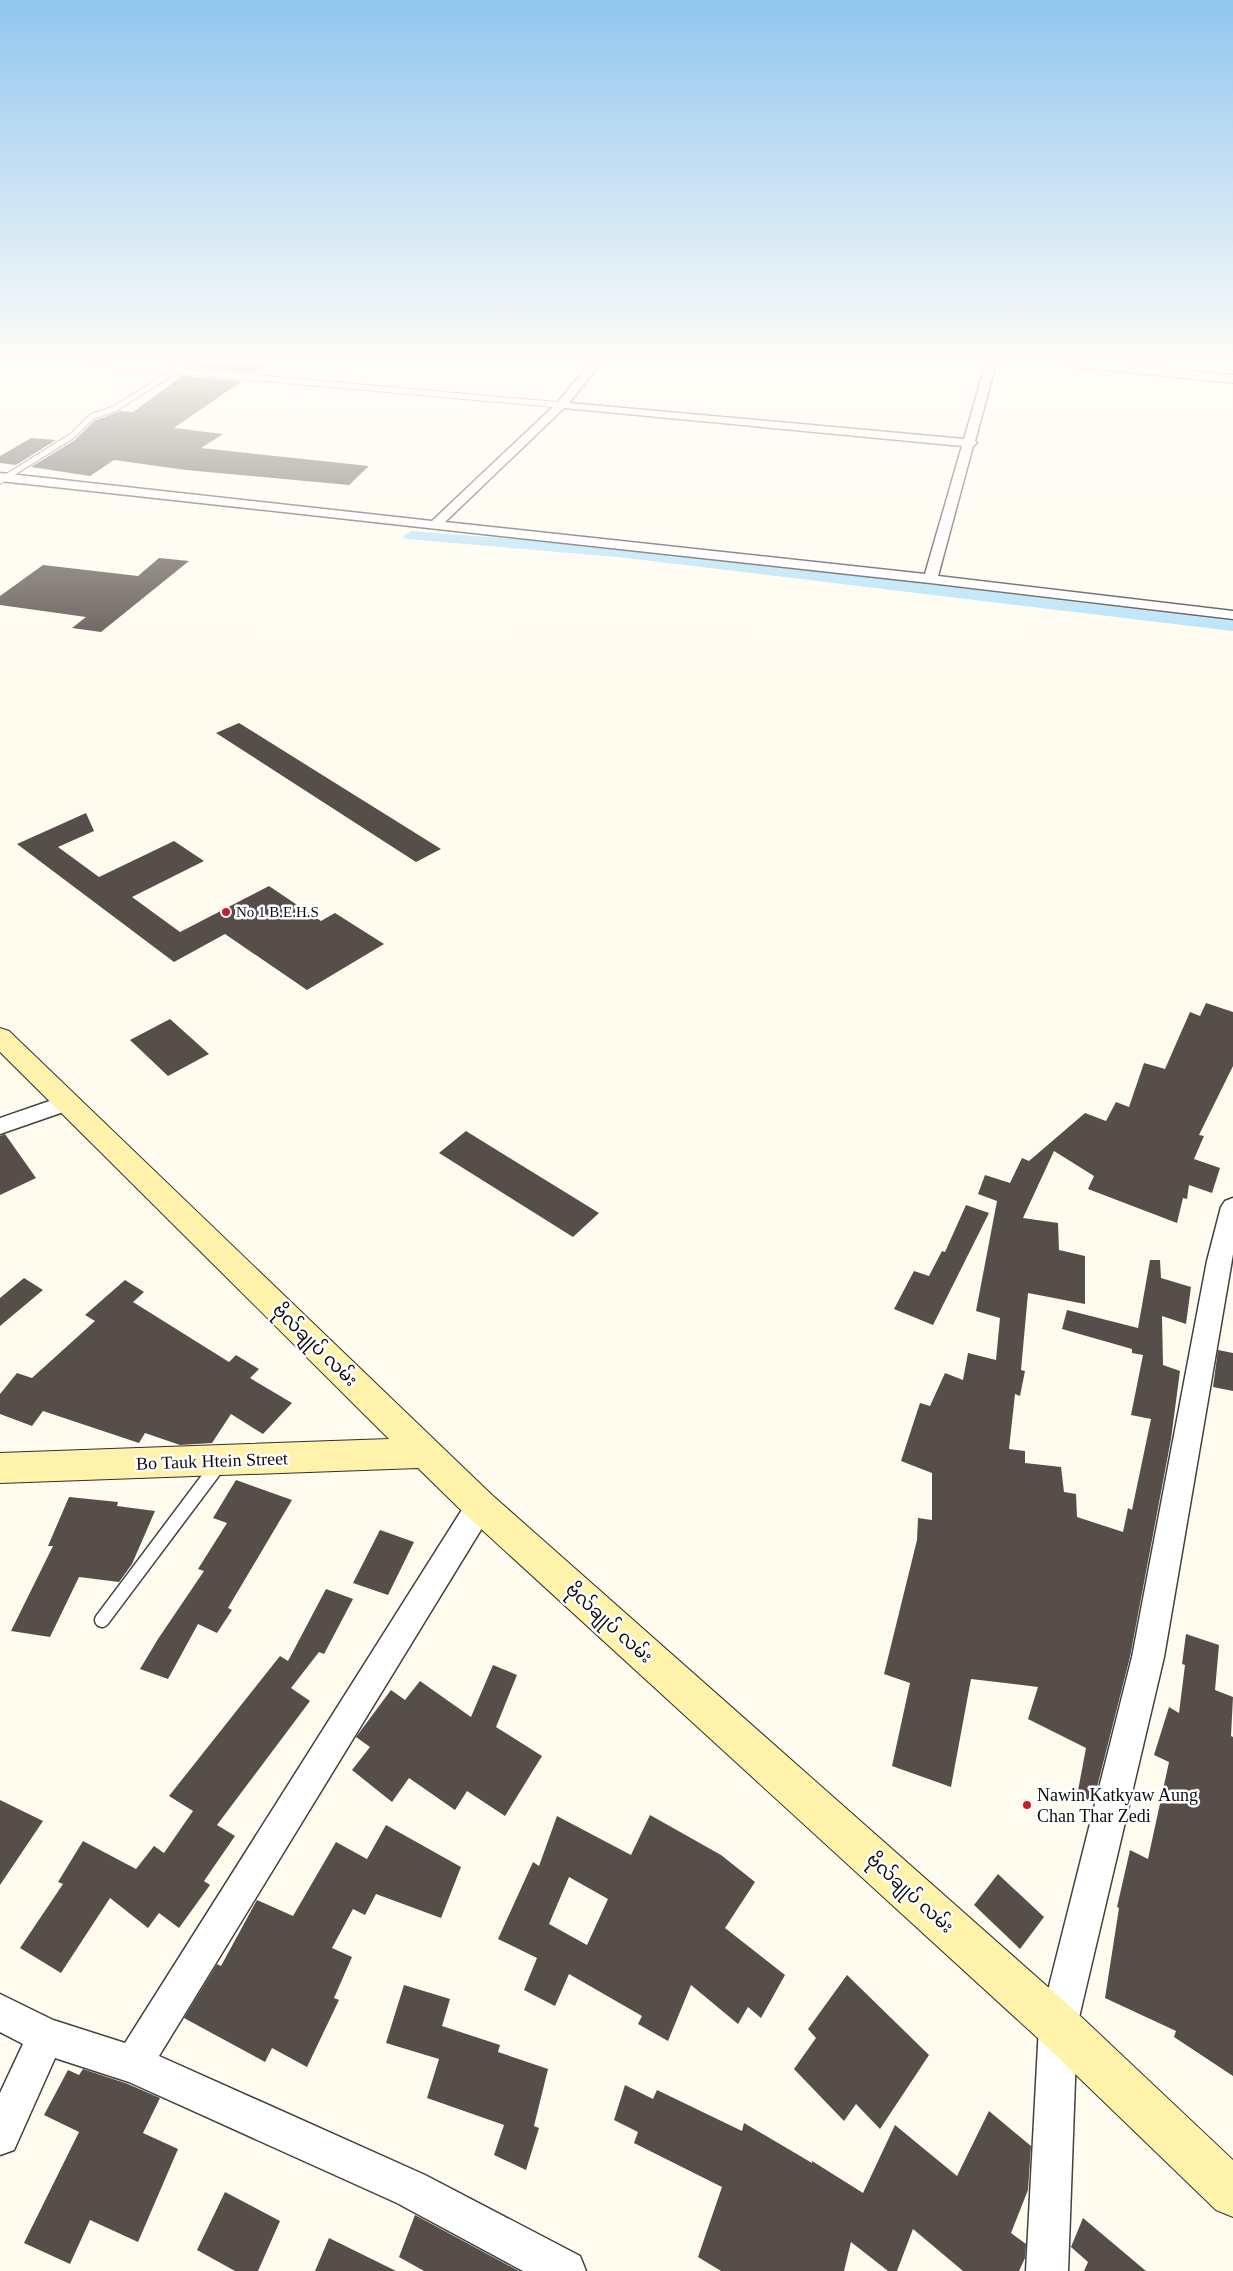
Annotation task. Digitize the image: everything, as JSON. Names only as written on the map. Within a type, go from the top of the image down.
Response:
[{"type":"main road","name":"ဗိုလ်ချုပ် လမ်း","points":[[0,1037],[480,1506],[1058,2026],[1233,2193]]},
{"type":"main road","name":"Bo Tauk Htein Street","points":[[0,1468],[425,1453]]},
{"type":"street","points":[[436,524],[494,469]]},
{"type":"street","points":[[930,579],[963,469]]},
{"type":"street","points":[[2,478],[436,524],[1233,615]]},
{"type":"street","points":[[0,1126],[68,1103]]},
{"type":"street","points":[[1047,2271],[1058,2026],[1148,1657],[1226,1262],[1233,1208]]},
{"type":"street","points":[[133,2064],[480,1506]]},
{"type":"street","points":[[0,2012],[46,2036],[133,2064],[411,2189],[565,2271]]},
{"type":"street","points":[[0,2136],[46,2036]]},
{"type":"lane","points":[[2,478],[17,469]]},
{"type":"lane","points":[[102,1620],[222,1460]]},
{"type":"building","points":[[44,469],[101,469],[90,476]]},
{"type":"building","points":[[179,469],[366,469],[349,485]]},
{"type":"building","points":[[159,558],[189,561],[101,632],[72,628],[86,617],[0,605],[0,596],[43,565],[138,576]]},
{"type":"building","points":[[239,723],[441,849],[416,862],[216,733]]},
{"type":"building","points":[[86,813],[94,831],[58,847],[99,877],[174,841],[204,861],[132,897],[180,932],[269,886],[321,921],[335,913],[384,944],[307,990],[225,934],[174,962],[17,844]]},
{"type":"building","points":[[1206,1003],[1233,1012],[1233,1066],[1199,1135],[1204,1136],[1194,1159],[1220,1168],[1212,1193],[1189,1185],[1187,1199],[1183,1198],[1177,1223],[1088,1189],[1094,1176],[1054,1151],[1023,1218],[1058,1223],[1059,1250],[1085,1256],[1085,1304],[1028,1293],[1021,1370],[1025,1371],[1020,1396],[1015,1394],[1009,1449],[1025,1451],[1025,1463],[1061,1467],[1064,1492],[1076,1494],[1077,1517],[1123,1532],[1128,1508],[1132,1510],[1151,1419],[1131,1415],[1143,1355],[1132,1353],[1132,1349],[1062,1329],[1067,1310],[1138,1328],[1150,1260],[1160,1260],[1161,1278],[1191,1287],[1186,1324],[1162,1316],[1163,1365],[1180,1371],[1171,1439],[1130,1657],[1093,1803],[1077,1796],[1086,1748],[1028,1719],[1038,1687],[971,1679],[951,1787],[892,1766],[910,1683],[884,1674],[917,1540],[918,1518],[932,1520],[932,1473],[901,1461],[920,1403],[930,1406],[945,1373],[963,1380],[968,1353],[996,1360],[1000,1318],[976,1311],[997,1201],[978,1194],[985,1175],[1010,1183],[1022,1158],[1029,1161],[1085,1113],[1106,1121],[1116,1102],[1129,1107],[1144,1063],[1165,1069],[1190,1012],[1200,1016]]},
{"type":"building","points":[[170,1019],[209,1054],[168,1076],[130,1040]]},
{"type":"building","points":[[466,1131],[599,1213],[573,1237],[439,1153]]},
{"type":"building","points":[[5,1134],[36,1178],[0,1195],[0,1136]]},
{"type":"building","points":[[966,1205],[989,1213],[933,1325],[894,1309],[914,1271],[929,1276],[942,1251],[945,1252]]},
{"type":"building","points":[[24,1278],[43,1290],[0,1326],[0,1298]]},
{"type":"building","points":[[125,1280],[144,1292],[133,1302],[229,1362],[236,1355],[259,1369],[250,1378],[292,1403],[263,1434],[231,1414],[212,1443],[180,1445],[145,1433],[139,1443],[43,1411],[32,1426],[0,1414],[0,1394],[17,1373],[32,1378],[95,1321],[85,1315]]},
{"type":"building","points":[[1218,1350],[1233,1353],[1233,1391],[1213,1387]]},
{"type":"building","points":[[236,1480],[292,1500],[228,1608],[232,1610],[217,1633],[198,1624],[168,1679],[140,1669],[204,1571],[198,1569],[227,1523],[213,1518]]},
{"type":"building","points":[[69,1497],[118,1502],[117,1506],[155,1511],[132,1564],[119,1582],[79,1577],[50,1637],[11,1631],[53,1546],[48,1546]]},
{"type":"building","points":[[380,1530],[414,1542],[388,1595],[353,1583]]},
{"type":"building","points":[[326,1589],[353,1599],[324,1654],[319,1652],[291,1688],[310,1701],[217,1825],[235,1836],[204,1881],[210,1885],[179,1928],[159,1913],[148,1928],[110,1898],[61,1973],[20,1948],[63,1884],[58,1882],[83,1841],[136,1869],[154,1846],[164,1853],[193,1811],[169,1796],[280,1656],[288,1661]]},
{"type":"building","points":[[1186,1634],[1219,1645],[1215,1690],[1233,1697],[1231,1736],[1233,1737],[1233,2076],[1174,2037],[1176,2031],[1105,1998],[1119,1908],[1117,1907],[1130,1850],[1148,1859],[1169,1762],[1154,1755],[1169,1707],[1179,1713],[1185,1665],[1182,1664]]},
{"type":"building","points":[[493,1665],[517,1675],[496,1727],[542,1756],[505,1816],[467,1791],[455,1810],[409,1778],[392,1802],[352,1770],[370,1747],[356,1737],[391,1690],[405,1700],[420,1681],[471,1717]]},
{"type":"building","points":[[0,1800],[43,1821],[0,1885]]},
{"type":"building","points":[[650,1815],[721,1855],[755,1882],[725,1928],[785,1975],[761,2018],[748,2007],[738,2024],[691,1985],[668,2041],[638,2024],[642,2016],[569,1974],[555,2006],[524,1990],[537,1958],[498,1939],[533,1862],[539,1866],[557,1816],[631,1855]],"holes":[[[569,1877],[608,1899],[587,1945],[549,1924]]]},
{"type":"building","points":[[386,1825],[461,1867],[441,1918],[376,1894],[365,1915],[353,1909],[332,1948],[352,1957],[334,1998],[339,2000],[307,2067],[272,2048],[265,2062],[184,2018],[217,1964],[221,1966],[257,1900],[293,1916],[336,1842],[367,1859]]},
{"type":"building","points":[[998,1874],[1044,1917],[1020,1949],[974,1905]]},
{"type":"building","points":[[847,1975],[929,2055],[880,2129],[856,2104],[844,2121],[794,2069],[816,2038],[808,2029]]},
{"type":"building","points":[[404,1985],[450,1999],[442,2026],[500,2045],[498,2052],[548,2069],[534,2126],[539,2128],[526,2170],[494,2155],[504,2125],[427,2098],[439,2059],[386,2043]]},
{"type":"building","points":[[83,2069],[128,2084],[160,2098],[143,2133],[178,2149],[138,2242],[90,2220],[70,2264],[24,2243],[79,2132],[44,2115],[68,2070],[79,2075]]},
{"type":"building","points":[[625,2085],[653,2099],[657,2090],[742,2131],[744,2123],[812,2163],[812,2161],[863,2193],[895,2125],[957,2176],[989,2111],[1031,2146],[1028,2190],[1011,2233],[1026,2244],[1025,2258],[1019,2271],[963,2271],[913,2229],[897,2271],[888,2271],[851,2242],[844,2271],[721,2271],[698,2257],[722,2187],[634,2143],[638,2132],[614,2120]]},
{"type":"building","points":[[225,2192],[280,2221],[258,2271],[235,2271],[197,2250]]},
{"type":"building","points":[[415,2215],[519,2271],[424,2271],[399,2257]]},
{"type":"building","points":[[1083,2218],[1146,2271],[1084,2271],[1088,2262],[1071,2247]]},
{"type":"building","points":[[329,2238],[396,2271],[315,2271]]},
{"type":"waterway","points":[[411,536],[618,552],[1233,626]]},
{"type":"place","name":"No 1 B.E.H.S","points":[[226,912]]},
{"type":"place","name":"Nawin Katkyaw Aung Chan Thar Zedi","points":[[1027,1805]]}]
